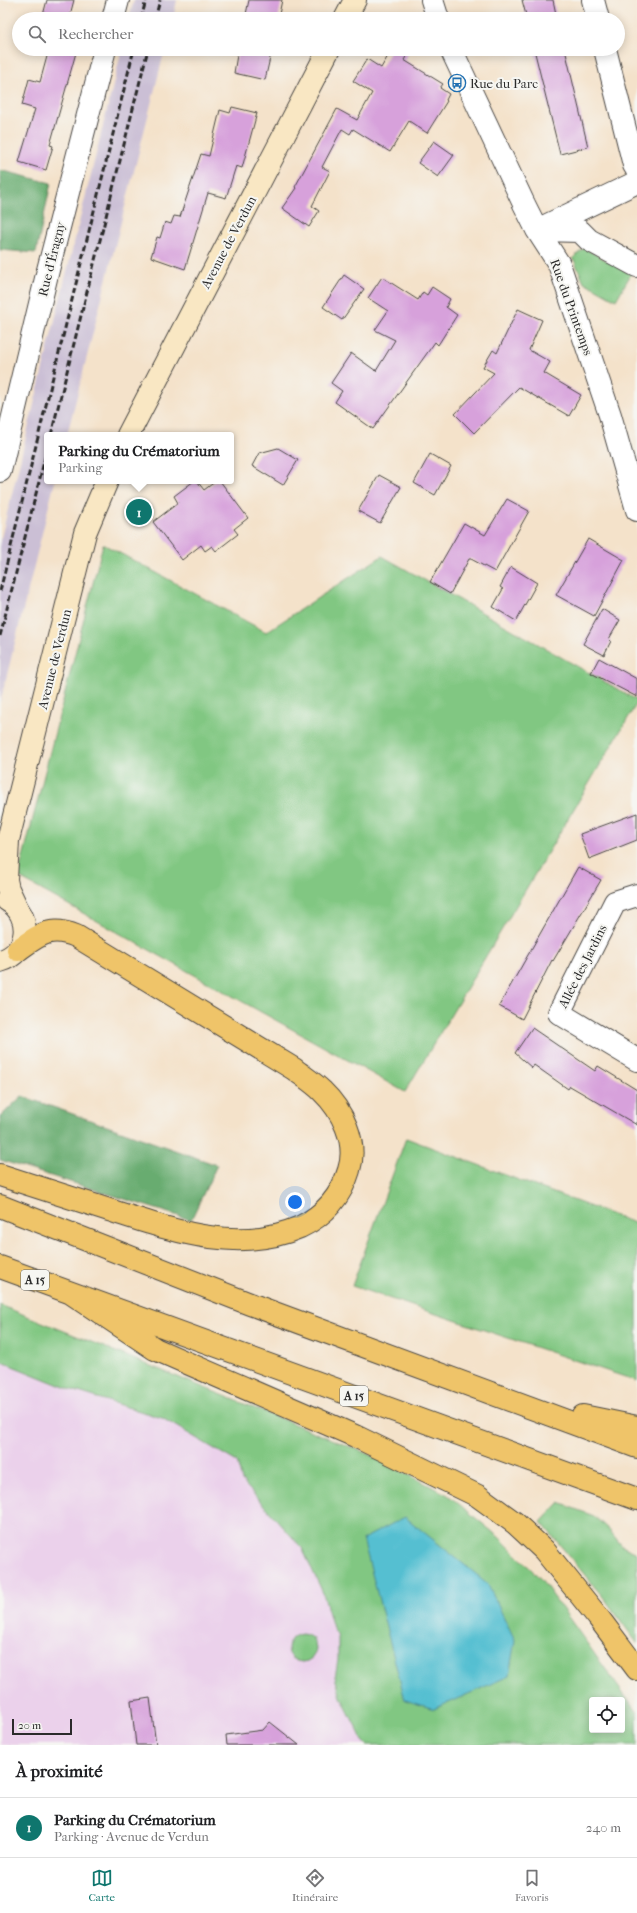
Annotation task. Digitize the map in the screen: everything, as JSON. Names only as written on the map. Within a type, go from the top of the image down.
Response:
[{"type":"highway","points":[[0,1175],[163,1227],[226,1240],[254,1240],[276,1236],[294,1229],[310,1222],[324,1212],[336,1199],[344,1186],[350,1166],[351,1150],[349,1134],[343,1118],[322,1090],[294,1069],[76,936],[60,931],[48,932],[7,959]]},
{"type":"highway","points":[[0,1206],[250,1304],[637,1448]]},
{"type":"highway","name":"A 15","points":[[0,1267],[637,1499]]},
{"type":"highway","points":[[71,1293],[155,1349],[355,1436],[478,1496],[515,1523],[544,1550],[598,1616],[637,1669]]},
{"type":"highway","points":[[506,1400],[637,1427]]},
{"type":"main road","points":[[349,12],[355,0]]},
{"type":"main road","name":"Avenue de Verdun","points":[[130,432],[325,56]]},
{"type":"main road","name":"Avenue de Verdun","points":[[7,959],[22,944],[25,932],[24,919],[9,903],[4,848],[85,533],[106,484]]},
{"type":"street","points":[[115,12],[118,0]]},
{"type":"street","points":[[432,0],[436,12]]},
{"type":"street","points":[[593,0],[596,12]]},
{"type":"street","name":"Rue d'Éragny","points":[[0,471],[48,270],[103,56]]},
{"type":"street","name":"Rue du Printemps","points":[[454,56],[537,230],[558,264],[610,415],[637,510]]},
{"type":"street","points":[[607,56],[634,165],[637,170]]},
{"type":"street","points":[[537,230],[637,182]]},
{"type":"street","points":[[537,230],[580,231],[590,240],[637,266]]},
{"type":"street","name":"Allée des Jardins","points":[[637,895],[615,902],[558,1013],[637,1060]]},
{"type":"shaded area","points":[[134,0],[177,0],[174,12],[131,12]]},
{"type":"shaded area","points":[[120,56],[163,56],[68,432],[44,432],[44,484],[54,484],[0,703],[0,542]]},
{"type":"shaded area","points":[[0,1343],[188,1412],[341,1554],[385,1745],[0,1745]]},
{"type":"green space","points":[[0,170],[51,183],[36,253],[0,250]]},
{"type":"green space","points":[[584,248],[631,274],[616,300],[584,282],[573,258]]},
{"type":"green space","points":[[103,544],[266,632],[382,556],[637,700],[637,703],[405,1092],[18,877]]},
{"type":"green space","points":[[22,1096],[217,1165],[191,1220],[0,1160],[0,1117]]},
{"type":"green space","points":[[406,1138],[637,1224],[637,1381],[352,1286]]},
{"type":"green space","points":[[0,1305],[368,1454],[448,1495],[500,1538],[541,1579],[637,1713],[637,1745],[367,1745],[363,1741],[341,1697],[335,1677],[338,1660],[338,1637],[333,1628],[323,1593],[302,1548],[242,1481],[237,1462],[162,1418],[69,1389],[0,1361]]},
{"type":"green space","points":[[559,1503],[594,1516],[610,1531],[622,1546],[637,1553],[637,1643],[607,1602],[541,1522]]},
{"type":"green space","points":[[302,1634],[312,1638],[316,1648],[312,1658],[302,1662],[292,1658],[288,1648],[292,1638]]},
{"type":"water","points":[[405,1517],[487,1583],[515,1640],[509,1676],[434,1709],[405,1700],[363,1539]]},
{"type":"building","points":[[47,0],[74,0],[71,12],[44,12]]},
{"type":"building","points":[[249,0],[282,0],[279,12],[246,12]]},
{"type":"building","points":[[522,0],[553,0],[556,12],[525,12]]},
{"type":"building","points":[[47,56],[75,56],[50,145],[53,146],[46,170],[19,162],[35,109],[22,105],[29,79],[40,82]]},
{"type":"building","points":[[237,56],[270,56],[265,80],[234,73]]},
{"type":"building","points":[[388,56],[407,56],[404,60],[443,84],[440,88],[449,94],[446,100],[447,101],[427,133],[409,121],[390,152],[353,129],[350,134],[342,129],[322,167],[330,171],[312,206],[319,211],[309,227],[282,208],[296,188],[295,187],[337,109],[357,120],[372,93],[353,81],[367,59],[381,68]]},
{"type":"building","points":[[536,56],[567,56],[588,147],[560,154]]},
{"type":"building","points":[[232,107],[257,113],[242,168],[236,166],[226,198],[208,193],[185,269],[151,257],[157,237],[160,238],[165,222],[171,224],[174,216],[180,217],[201,154],[209,156],[220,110],[230,113]]},
{"type":"building","points":[[434,141],[454,155],[438,177],[418,163]]},
{"type":"building","points":[[344,275],[364,289],[342,320],[323,307]]},
{"type":"building","points":[[382,277],[418,300],[423,292],[427,295],[432,287],[450,299],[446,307],[457,315],[438,345],[435,342],[373,429],[335,402],[342,391],[331,383],[351,353],[376,371],[395,340],[375,330],[388,311],[368,298]]},
{"type":"building","points":[[518,309],[542,320],[529,350],[550,362],[544,373],[581,395],[569,416],[519,387],[474,433],[455,414],[494,373],[483,367],[493,350],[497,353]]},
{"type":"building","points":[[278,448],[298,460],[283,485],[252,466],[259,453]]},
{"type":"building","points":[[430,454],[451,466],[435,495],[414,483]]},
{"type":"building","points":[[379,475],[401,487],[380,523],[358,511]]},
{"type":"building","points":[[190,484],[199,484],[204,490],[212,484],[222,484],[248,518],[234,529],[238,534],[216,551],[212,546],[205,551],[201,545],[182,560],[153,522],[178,503],[174,496]]},
{"type":"building","points":[[507,499],[529,511],[495,572],[469,559],[450,594],[430,582],[464,523],[485,535]]},
{"type":"building","points":[[588,539],[624,560],[594,616],[556,595]]},
{"type":"building","points":[[511,567],[537,583],[516,621],[493,607],[503,589],[500,587]]},
{"type":"building","points":[[602,609],[620,620],[609,639],[611,641],[604,655],[583,644]]},
{"type":"building","points":[[599,658],[637,679],[637,697],[591,673]]},
{"type":"building","points":[[637,813],[637,840],[589,859],[580,834]]},
{"type":"building","points":[[578,867],[601,880],[553,961],[552,960],[522,1019],[499,1006]]},
{"type":"building","points":[[532,1028],[595,1071],[598,1066],[637,1090],[637,1125],[570,1086],[568,1089],[534,1065],[532,1068],[515,1053]]},
{"type":"building","points":[[150,1698],[156,1745],[136,1745],[131,1701]]},
{"type":"building","points":[[270,1722],[299,1745],[227,1745],[226,1735],[263,1730]]},
{"type":"railway","points":[[143,12],[146,0]]},
{"type":"railway","points":[[157,12],[160,0]]},
{"type":"railway","points":[[0,591],[132,56]]},
{"type":"railway","points":[[52,432],[146,56]]},
{"type":"railway","points":[[0,636],[44,462]]},
{"type":"place","name":"Rue du Parc","points":[[457,83]]},
{"type":"place","name":"Parking du Crématorium","points":[[139,512]]}]
